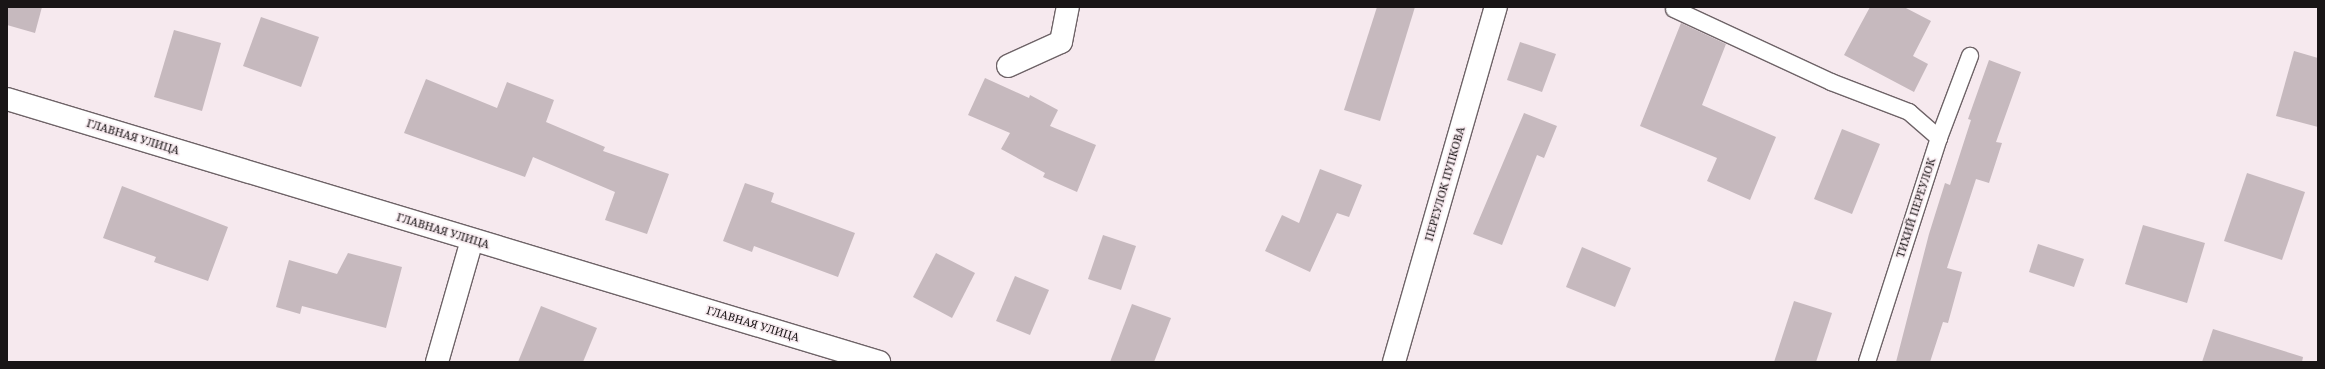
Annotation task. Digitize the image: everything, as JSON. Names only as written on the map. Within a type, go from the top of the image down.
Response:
[{"type":"street","points":[[1008,66],[1061,42],[1068,7]]},
{"type":"street","name":"ПЕРЕУЛОК ПУПКОВА","points":[[1394,362],[1496,7]]},
{"type":"street","name":"ГЛАВНАЯ УЛИЦА","points":[[7,99],[879,362]]},
{"type":"street","points":[[437,362],[472,240]]},
{"type":"lane","points":[[1674,9],[1831,82],[1909,112],[1939,138]]},
{"type":"lane","name":"ТИХИЙ ПЕРЕУЛОК","points":[[1867,362],[1939,138],[1970,56]]},
{"type":"building","points":[[7,7],[42,7],[35,33],[7,25]]},
{"type":"building","points":[[1377,7],[1415,7],[1380,121],[1344,110]]},
{"type":"building","points":[[1870,7],[1904,7],[1931,21],[1913,56],[1928,64],[1914,92],[1844,55]]},
{"type":"building","points":[[261,17],[319,37],[301,87],[243,66]]},
{"type":"building","points":[[1681,23],[1726,44],[1702,105],[1776,137],[1750,200],[1707,181],[1717,158],[1640,126]]},
{"type":"building","points":[[174,30],[221,43],[202,111],[154,97]]},
{"type":"building","points":[[1520,42],[1556,54],[1542,92],[1507,80]]},
{"type":"building","points":[[2294,51],[2318,58],[2318,127],[2276,116]]},
{"type":"building","points":[[1989,60],[2021,72],[1996,142],[2002,143],[1989,183],[1976,179],[1947,268],[1962,272],[1948,323],[1943,322],[1930,362],[1896,362],[1929,234],[1945,183],[1950,185],[1971,120],[1968,119]]},
{"type":"building","points":[[985,78],[1029,98],[1030,95],[1058,110],[1050,126],[1096,145],[1077,192],[1043,177],[1045,173],[1001,149],[1010,133],[968,115]]},
{"type":"building","points":[[426,79],[497,108],[507,82],[554,100],[546,122],[605,147],[603,151],[669,174],[647,234],[605,220],[615,192],[533,157],[525,177],[404,133]]},
{"type":"building","points":[[1524,113],[1557,126],[1544,158],[1537,155],[1502,245],[1473,234]]},
{"type":"building","points":[[1842,129],[1880,144],[1852,214],[1814,199]]},
{"type":"building","points":[[1320,169],[1362,185],[1349,217],[1337,213],[1310,272],[1265,251],[1282,215],[1299,223]]},
{"type":"building","points":[[2247,173],[2305,192],[2282,260],[2224,241]]},
{"type":"building","points":[[745,183],[774,193],[771,202],[855,233],[838,277],[754,246],[752,252],[723,241]]},
{"type":"building","points":[[122,186],[228,227],[208,281],[154,262],[156,257],[103,238]]},
{"type":"building","points":[[2143,225],[2205,243],[2187,303],[2125,284]]},
{"type":"building","points":[[1103,235],[1136,246],[1121,290],[1088,279]]},
{"type":"building","points":[[2038,244],[2084,259],[2074,287],[2029,272]]},
{"type":"building","points":[[1582,247],[1631,268],[1615,307],[1566,287]]},
{"type":"building","points":[[348,253],[402,267],[386,328],[302,306],[300,314],[276,307],[289,260],[337,274]]},
{"type":"building","points":[[936,253],[975,273],[952,318],[913,297]]},
{"type":"building","points":[[1015,276],[1049,290],[1030,335],[996,321]]},
{"type":"building","points":[[1794,301],[1832,313],[1816,362],[1774,362]]},
{"type":"building","points":[[1132,304],[1171,318],[1154,362],[1110,362]]},
{"type":"building","points":[[541,306],[597,328],[583,362],[518,362]]},
{"type":"building","points":[[2213,329],[2303,357],[2302,362],[2202,362]]}]
